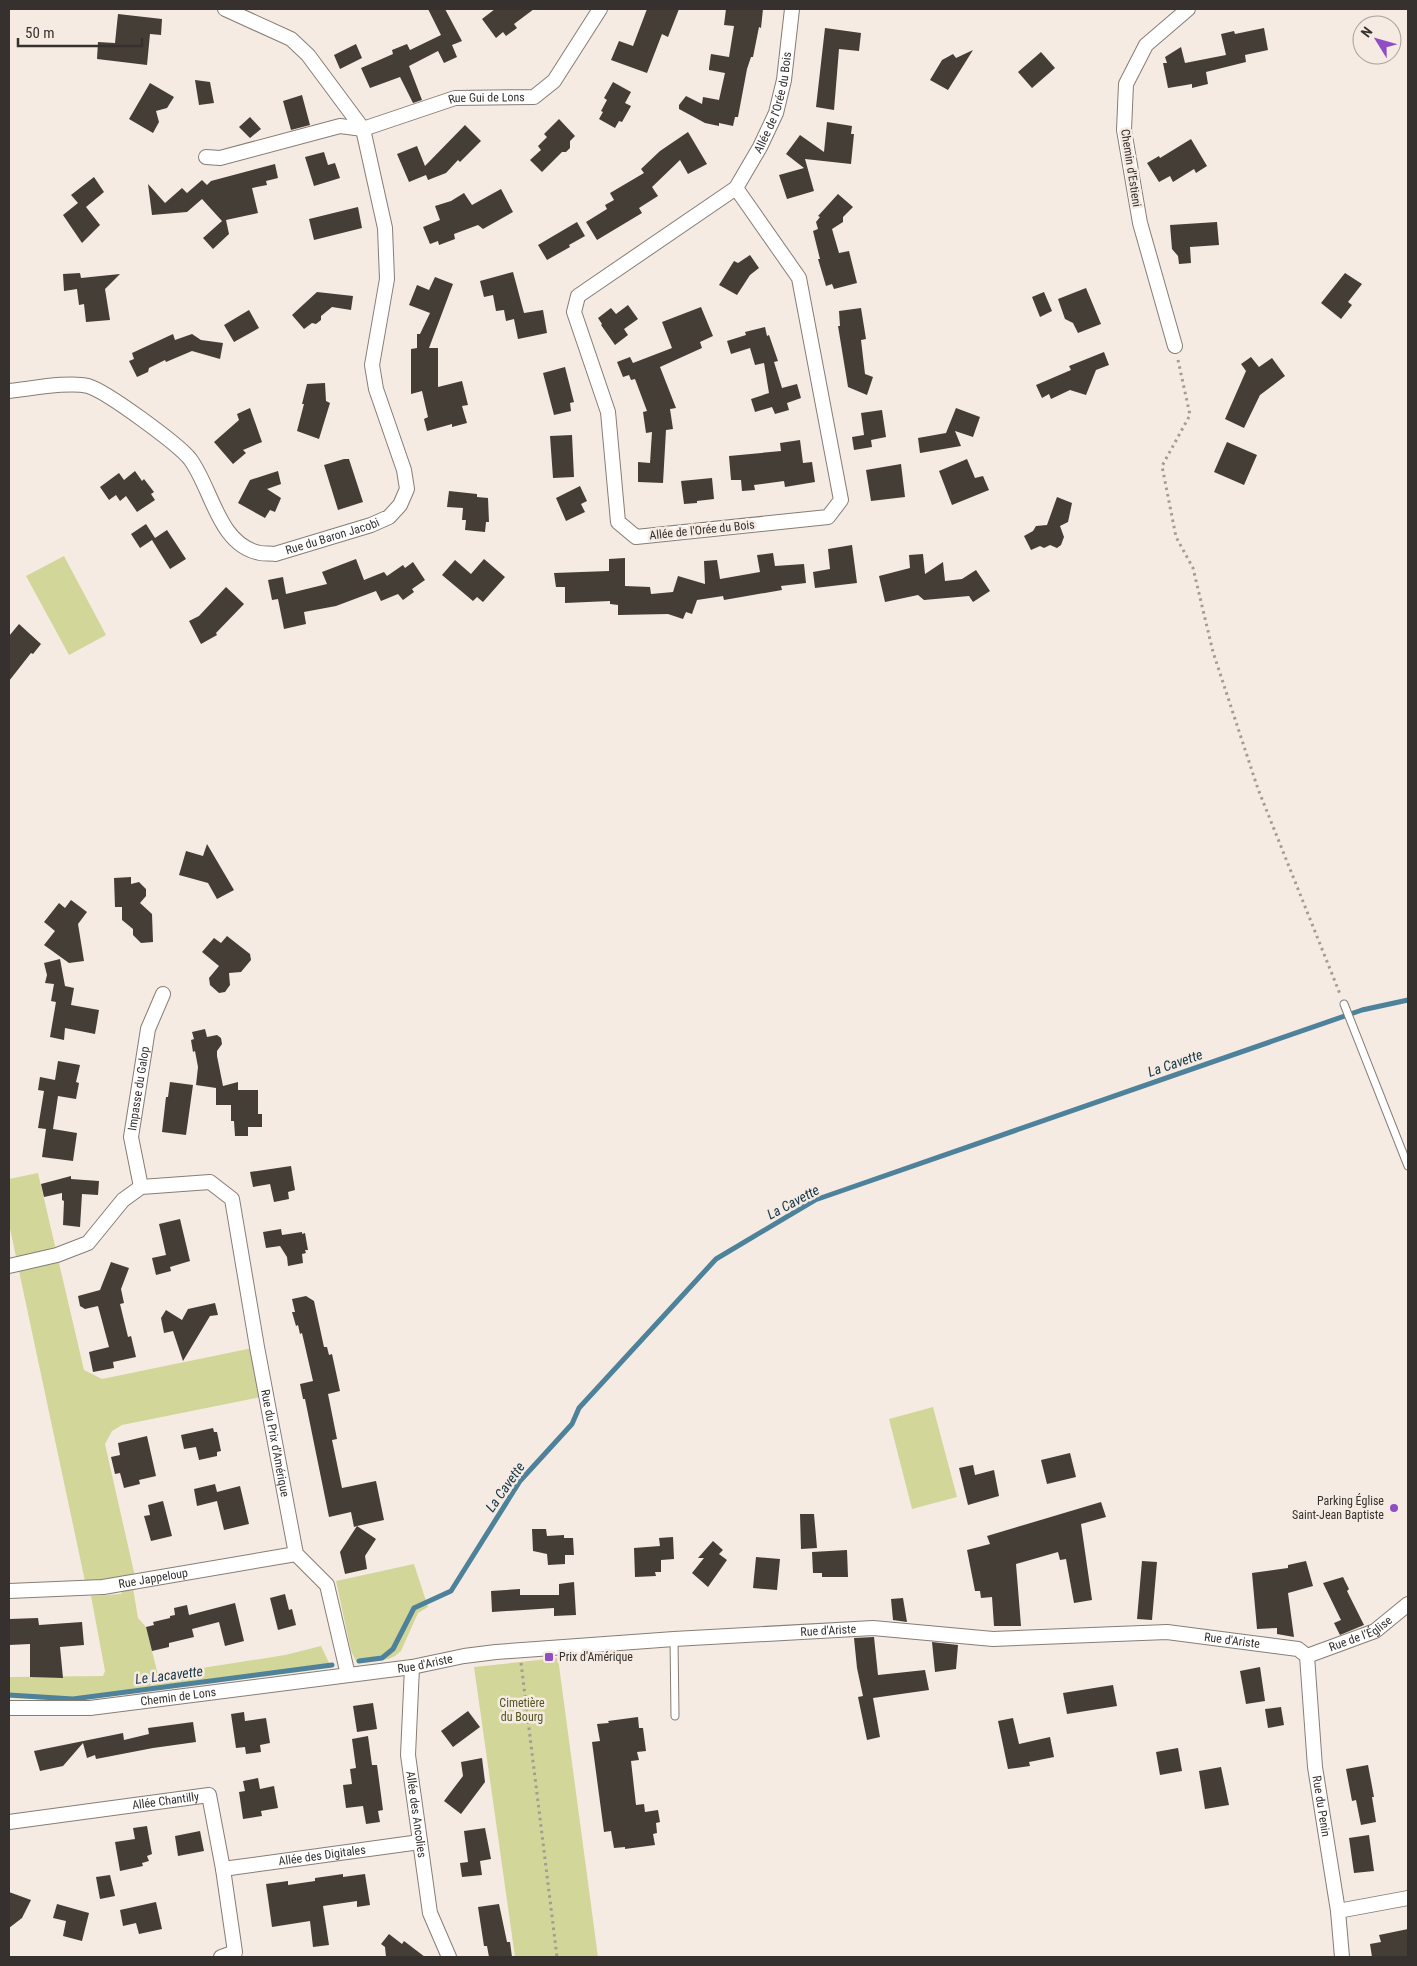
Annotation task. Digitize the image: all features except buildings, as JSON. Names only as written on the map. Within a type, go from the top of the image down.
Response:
[{"type":"street","name":"Rue du Baron Jacobi","points":[[9,390],[62,385],[88,386],[106,394],[189,458],[201,476],[224,526],[235,541],[260,554],[275,554],[371,526],[389,518],[400,506],[407,489],[404,470],[376,389],[372,365],[386,279],[385,228],[362,129],[308,56],[291,39],[225,9]]},
{"type":"street","name":"Rue Gui de Lons","points":[[362,129],[455,98],[534,97],[554,81],[600,9]]},
{"type":"street","name":"Allée de l'Orée du Bois","points":[[736,188],[799,278],[841,500],[828,517],[636,537],[618,522],[608,412],[574,312],[578,296],[736,188],[760,147],[776,113],[784,80],[792,9]]},
{"type":"street","name":"Chemin d'Estieni","points":[[1175,346],[1140,223],[1124,130],[1126,84],[1146,46],[1188,9]]},
{"type":"street","points":[[206,157],[220,158],[340,126],[362,129]]},
{"type":"street","name":"Impasse du Galop","points":[[140,1187],[131,1137],[148,1029],[163,994]]},
{"type":"street","name":"Rue du Prix d'Amérique","points":[[140,1187],[210,1182],[232,1199],[296,1554]]},
{"type":"street","points":[[9,1266],[63,1253],[88,1243],[123,1200],[140,1187]]},
{"type":"street","points":[[296,1554],[327,1585],[348,1675]]},
{"type":"street","name":"Rue Jappeloup","points":[[9,1592],[86,1586],[103,1587],[296,1554]]},
{"type":"street","name":"Rue de l'Église","points":[[1307,1656],[1374,1631],[1408,1604]]},
{"type":"street","name":"Rue d'Ariste","points":[[348,1675],[412,1667],[464,1656],[519,1650],[874,1628],[993,1639],[1167,1632],[1298,1649],[1307,1656]]},
{"type":"street","name":"Rue du Penin","points":[[1307,1656],[1315,1767],[1338,1912],[1342,1957]]},
{"type":"street","name":"Allée des Ancolies","points":[[412,1667],[408,1755],[430,1913],[449,1957]]},
{"type":"street","name":"Chemin de Lons","points":[[9,1708],[90,1708],[348,1675]]},
{"type":"street","name":"Allée Chantilly","points":[[9,1822],[209,1795],[223,1869],[235,1952],[221,1957]]},
{"type":"street","name":"Allée des Digitales","points":[[223,1869],[420,1842]]},
{"type":"street","points":[[1338,1912],[1408,1898]]},
{"type":"lane","points":[[1344,1004],[1408,1166]]},
{"type":"lane","points":[[674,1639],[675,1716]]},
{"type":"path","points":[[1175,346],[1190,415],[1162,466],[1176,538],[1193,568],[1213,652],[1258,789],[1344,1004]]},
{"type":"path","points":[[519,1650],[557,1957]]},
{"type":"green space","points":[[64,556],[106,635],[69,655],[26,576]]},
{"type":"green space","points":[[38,1173],[84,1370],[102,1379],[257,1347],[266,1396],[122,1425],[112,1431],[105,1444],[136,1581],[86,1586],[9,1224],[9,1179]]},
{"type":"green space","points":[[933,1407],[957,1497],[912,1509],[889,1419]]},
{"type":"green space","points":[[414,1564],[428,1607],[418,1613],[401,1651],[395,1656],[388,1659],[357,1663],[351,1651],[336,1581]]},
{"type":"green space","points":[[133,1588],[138,1618],[146,1627],[158,1675],[285,1655],[321,1646],[331,1667],[72,1701],[9,1698],[9,1677],[103,1676],[105,1671],[91,1596],[121,1594],[124,1589]]},
{"type":"green space","name":"Cimetière du Bourg","points":[[558,1658],[598,1957],[515,1957],[474,1667]]},
{"type":"waterway","name":"La Cavette","points":[[359,1661],[382,1658],[393,1649],[414,1608],[451,1591],[520,1481],[572,1424],[579,1408],[716,1259],[815,1200],[1362,1010],[1408,1000]]},
{"type":"waterway","name":"Le Lacavette","points":[[9,1695],[73,1699],[332,1665]]},
{"type":"place","name":"Parking Église Saint-Jean Baptiste","points":[[1394,1508]]},
{"type":"place","name":"Prix d'Amérique","points":[[549,1657]]}]
